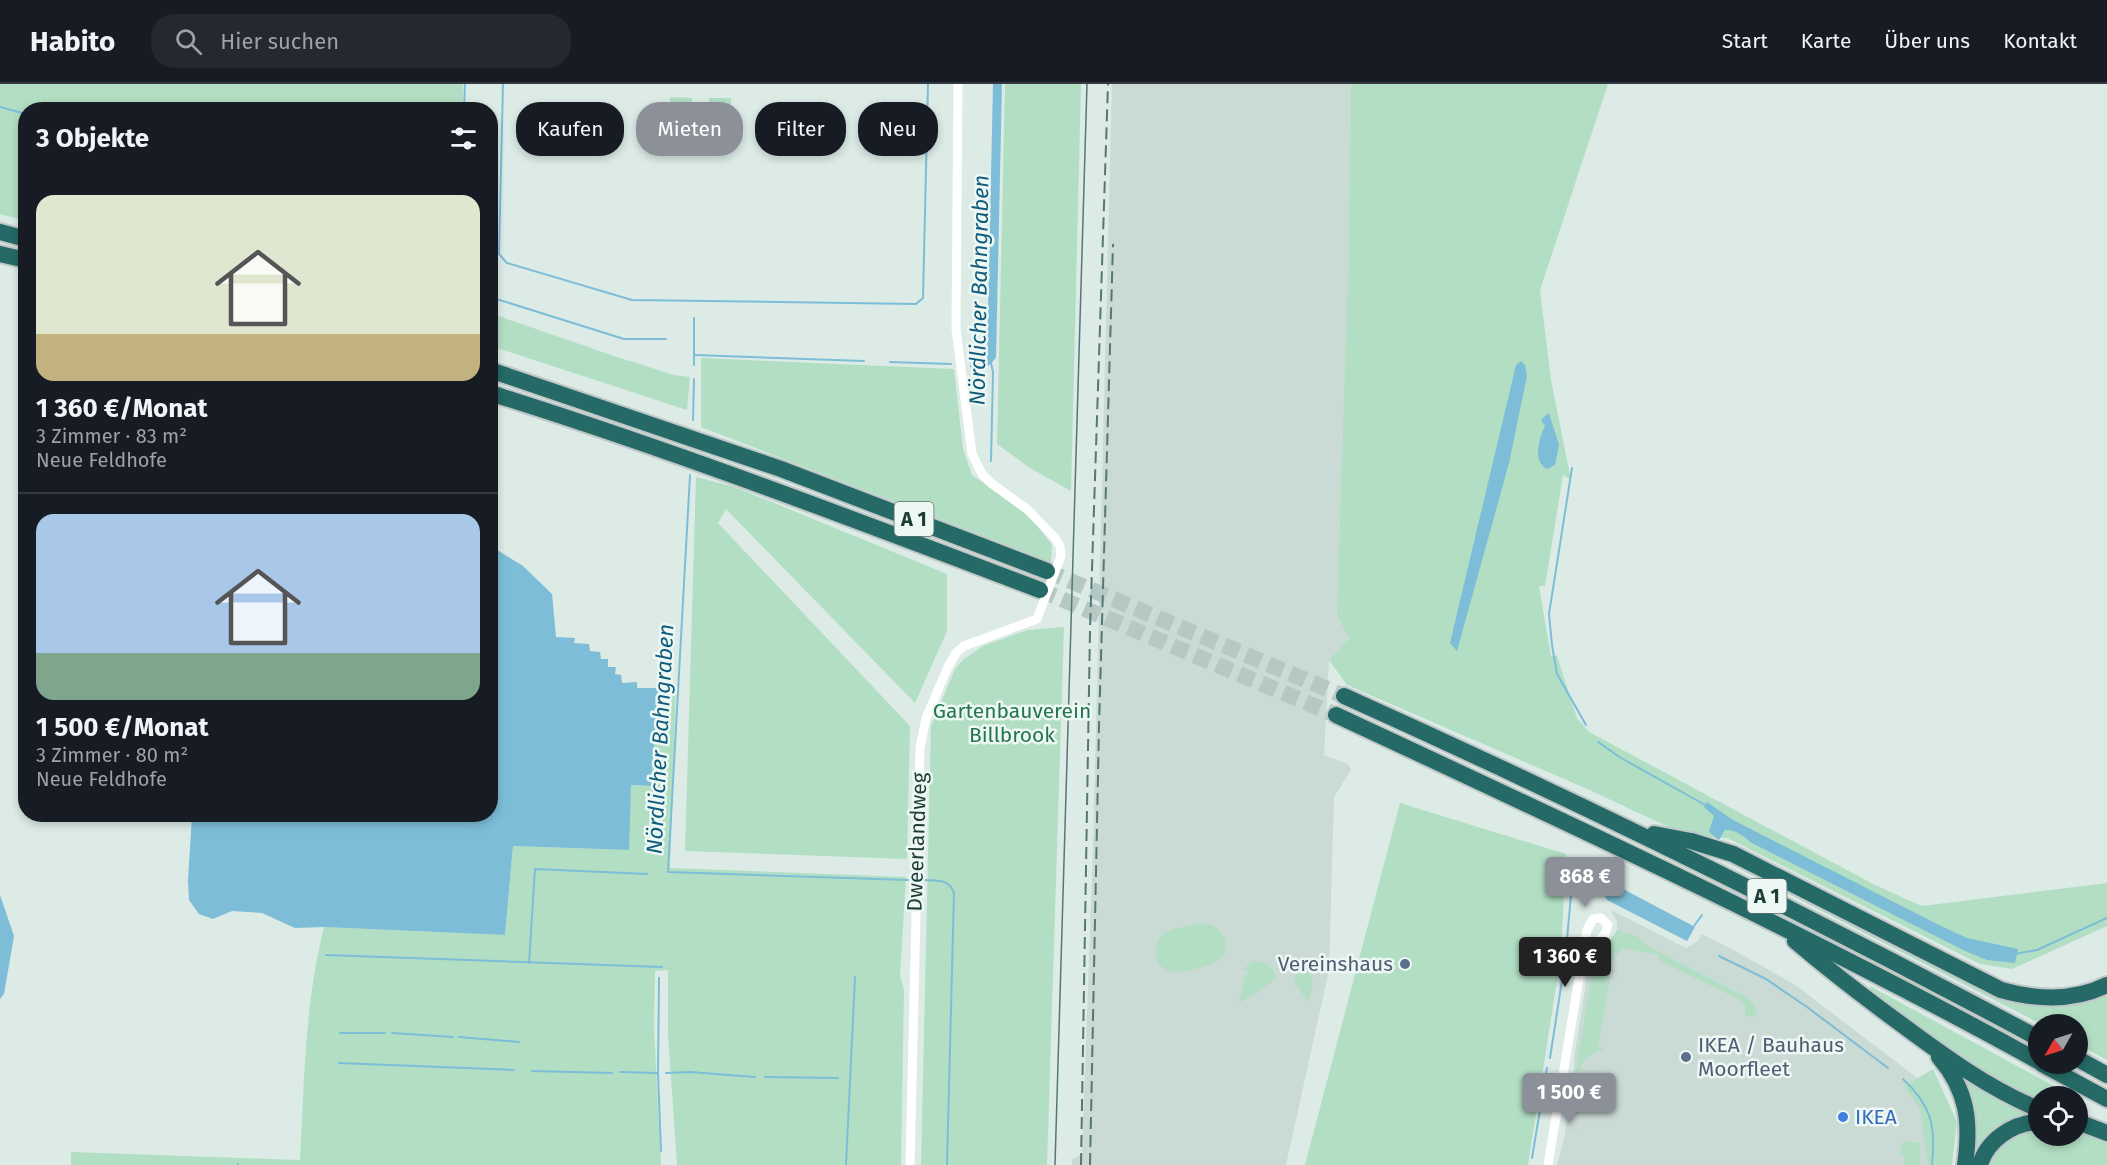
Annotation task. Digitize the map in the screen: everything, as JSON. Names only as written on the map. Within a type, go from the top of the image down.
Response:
[{"type":"highway","points":[[0,232],[18,237]]},
{"type":"highway","points":[[0,254],[18,258]]},
{"type":"highway","name":"A 1","points":[[498,373],[781,469],[1047,571]]},
{"type":"highway","name":"A 1","points":[[498,396],[594,426],[773,489],[1040,590]]},
{"type":"highway","name":"A 1","points":[[1344,696],[1492,762],[1636,831],[1857,941],[2028,1033]]},
{"type":"highway","name":"A 1","points":[[1336,715],[1774,923],[2028,1056]]},
{"type":"highway","points":[[1636,831],[1691,841],[1733,854],[2001,990],[2037,998],[2054,998],[2087,994],[2107,985]]},
{"type":"highway","points":[[1774,923],[1836,976],[1926,1043],[2000,1091],[2028,1104]]},
{"type":"highway","points":[[1926,1043],[1952,1074],[1964,1100],[1968,1124],[1965,1165]]},
{"type":"highway","points":[[2088,1065],[2107,1075]]},
{"type":"highway","name":"A 1","points":[[2062,1074],[2107,1099]]},
{"type":"highway","points":[[1980,1165],[1987,1151],[2004,1133],[2017,1126],[2028,1124]]},
{"type":"highway","points":[[2088,1126],[2107,1133]]},
{"type":"highway","points":[[2088,1129],[2107,1133]]},
{"type":"street","name":"Dweerlandweg","points":[[910,1165],[917,845],[922,732],[939,687],[956,653],[964,646],[1037,618],[1061,556],[1060,546],[1055,538],[1028,510],[986,479],[976,466],[972,454],[956,329],[958,84]]},
{"type":"street","points":[[1548,1165],[1583,955]]},
{"type":"shaded area","points":[[1112,84],[1351,84],[1348,282],[1349,638],[1329,660],[1324,755],[1348,764],[1351,770],[1334,797],[1329,970],[1286,1165],[1072,1165],[1072,1160],[1082,1154],[1093,847]]},
{"type":"shaded area","points":[[1611,910],[1686,948],[1698,941],[1701,934],[1730,948],[1794,984],[1916,1077],[1931,1097],[1934,1165],[1557,1165],[1564,1139],[1589,963],[1617,932],[1617,922]]},
{"type":"green space","points":[[0,84],[463,84],[463,102],[18,102],[18,219],[0,214]]},
{"type":"green space","points":[[1005,84],[1081,84],[1071,491],[1030,468],[997,444]]},
{"type":"green space","points":[[1351,84],[1608,84],[1540,290],[1551,380],[1571,480],[1563,475],[1545,586],[1539,586],[1551,656],[1557,656],[1577,718],[1589,732],[1875,885],[1922,906],[2107,883],[2107,926],[2012,969],[1980,964],[1727,838],[1688,836],[1585,788],[1347,685],[1329,660],[1349,638],[1337,615],[1348,282]]},
{"type":"green space","points":[[670,97],[692,98],[692,102],[670,102]]},
{"type":"green space","points":[[709,98],[731,98],[731,102],[709,102]]},
{"type":"green space","points":[[498,316],[614,356],[674,375],[690,377],[687,410],[498,348]]},
{"type":"green space","points":[[701,358],[954,369],[963,449],[972,475],[1029,515],[1052,545],[1051,562],[701,427]]},
{"type":"green space","points":[[696,477],[735,487],[947,574],[947,631],[915,703],[726,509],[718,523],[910,726],[907,859],[685,851]]},
{"type":"green space","name":"Gartenbauverein Billbrook","points":[[1064,627],[1047,1165],[921,1165],[931,726],[955,669],[964,659],[983,646],[1027,630]]},
{"type":"green space","points":[[676,687],[670,868],[906,877],[900,977],[904,989],[901,1165],[677,1165],[668,1035],[668,970],[655,971],[654,1028],[661,1165],[71,1165],[71,1152],[300,1160],[309,1013],[324,927],[505,935],[513,846],[628,850],[631,785],[651,786],[658,688]]},
{"type":"green space","points":[[1400,803],[1566,854],[1561,955],[1528,1165],[1305,1165]]},
{"type":"green space","points":[[1703,850],[2011,996],[2107,989],[2107,1060],[2088,1050],[2088,1014],[2028,1014],[2028,1017]]},
{"type":"green space","points":[[1202,923],[1209,924],[1221,932],[1226,943],[1223,955],[1213,963],[1192,970],[1176,972],[1164,968],[1155,953],[1158,940],[1162,935],[1175,928]]},
{"type":"green space","points":[[1617,930],[1638,937],[1652,949],[1748,998],[1755,1005],[1757,1017],[1745,1016],[1745,1006],[1740,1000],[1658,960],[1659,955],[1621,948],[1620,954],[1614,953],[1598,1047],[1604,1048],[1588,1057],[1580,1071],[1576,1071],[1595,957]]},
{"type":"green space","points":[[1254,961],[1269,966],[1276,979],[1241,1002],[1239,1001],[1245,975],[1248,972],[1243,969]]},
{"type":"green space","points":[[1302,971],[1308,973],[1313,979],[1309,1003],[1293,980]]},
{"type":"green space","points":[[1870,986],[2054,1086],[2028,1086],[2028,1098],[2003,1087],[1872,998]]},
{"type":"green space","points":[[1933,1069],[1957,1122],[1952,1165],[1928,1165],[1920,1109],[1904,1086]]},
{"type":"green space","points":[[1957,1075],[2002,1103],[2028,1113],[2028,1124],[1974,1165]]},
{"type":"green space","points":[[2026,1128],[2028,1128],[2028,1146],[2088,1146],[2088,1136],[2107,1142],[2107,1165],[1984,1165],[2004,1139]]},
{"type":"green space","points":[[1903,1141],[1920,1143],[1920,1165],[1904,1165],[1905,1157],[1900,1156]]},
{"type":"water","points":[[993,84],[1002,84],[996,357],[988,366],[978,369],[970,367],[971,362],[982,362],[987,358]]},
{"type":"water","points":[[1521,361],[1525,365],[1527,376],[1509,463],[1457,651],[1450,643],[1516,365]]},
{"type":"water","points":[[1549,413],[1559,445],[1555,465],[1547,469],[1540,461],[1538,449],[1545,426],[1541,420]]},
{"type":"water","points":[[498,550],[523,566],[552,594],[556,637],[575,638],[574,643],[589,644],[590,651],[600,652],[601,659],[608,659],[608,667],[616,667],[615,674],[621,675],[622,683],[637,682],[637,688],[658,688],[651,786],[631,785],[629,850],[513,846],[505,935],[324,927],[295,928],[262,913],[232,911],[213,919],[199,914],[189,900],[192,822],[498,822]]},
{"type":"water","points":[[1707,802],[1733,820],[1939,925],[1967,938],[2018,949],[2015,963],[1987,960],[1965,951],[1750,842],[1735,832],[1725,830],[1719,840],[1709,832],[1714,816],[1704,807]]},
{"type":"water","points":[[1606,880],[1695,927],[1687,941],[1607,900],[1602,891]]},
{"type":"water","points":[[0,895],[14,936],[4,994],[0,999]]},
{"type":"waterway","points":[[464,102],[465,84]]},
{"type":"waterway","points":[[503,84],[499,254],[507,263],[632,300],[916,304],[923,298],[928,84]]},
{"type":"waterway","points":[[0,107],[18,112]]},
{"type":"waterway","points":[[498,300],[624,339],[666,339]]},
{"type":"waterway","points":[[694,318],[694,365]]},
{"type":"waterway","points":[[695,355],[864,361]]},
{"type":"waterway","points":[[890,362],[951,364]]},
{"type":"waterway","name":"Nördlicher Bahngraben","points":[[991,363],[993,372],[991,461]]},
{"type":"waterway","points":[[693,420],[694,379]]},
{"type":"waterway","points":[[1572,468],[1549,614],[1557,674],[1586,725]]},
{"type":"waterway","name":"Nördlicher Bahngraben","points":[[690,475],[668,872],[908,880]]},
{"type":"waterway","points":[[1598,742],[1621,758],[1707,806]]},
{"type":"waterway","points":[[529,963],[535,869],[647,874]]},
{"type":"waterway","name":"Nördlicher Bahngraben","points":[[925,880],[946,883],[954,893],[947,1165]]},
{"type":"waterway","points":[[1565,961],[1571,895],[1579,892]]},
{"type":"waterway","points":[[1694,926],[1702,915]]},
{"type":"waterway","points":[[2014,954],[2037,950],[2107,918]]},
{"type":"waterway","points":[[326,955],[662,967]]},
{"type":"waterway","points":[[1719,956],[1766,979],[1888,1068]]},
{"type":"waterway","points":[[1550,1058],[1563,974]]},
{"type":"waterway","points":[[846,1165],[855,977]]},
{"type":"waterway","points":[[659,978],[658,1073],[661,1151]]},
{"type":"waterway","points":[[340,1033],[385,1033]]},
{"type":"waterway","points":[[392,1033],[453,1037]]},
{"type":"waterway","points":[[459,1037],[519,1042]]},
{"type":"waterway","points":[[339,1063],[514,1070]]},
{"type":"waterway","points":[[1532,1158],[1547,1068]]},
{"type":"waterway","points":[[532,1071],[612,1073]]},
{"type":"waterway","points":[[620,1072],[658,1073]]},
{"type":"waterway","points":[[666,1073],[690,1072],[755,1077]]},
{"type":"waterway","points":[[765,1077],[838,1078]]},
{"type":"waterway","points":[[1903,1079],[1920,1098],[1930,1118],[1933,1139],[1932,1165]]},
{"type":"tunnel","points":[[1047,571],[1344,696]]},
{"type":"tunnel","points":[[1040,590],[1336,715]]},
{"type":"tram line","points":[[1055,1165],[1087,84]]},
{"type":"railway","points":[[1081,1165],[1090,630],[1108,84]]},
{"type":"railway","points":[[1090,1165],[1099,726],[1113,244]]},
{"type":"place","name":"Vereinshaus","points":[[1405,964]]},
{"type":"place","name":"IKEA / Bauhaus Moorfleet","points":[[1686,1057]]},
{"type":"place","name":"IKEA","points":[[1843,1117]]}]
